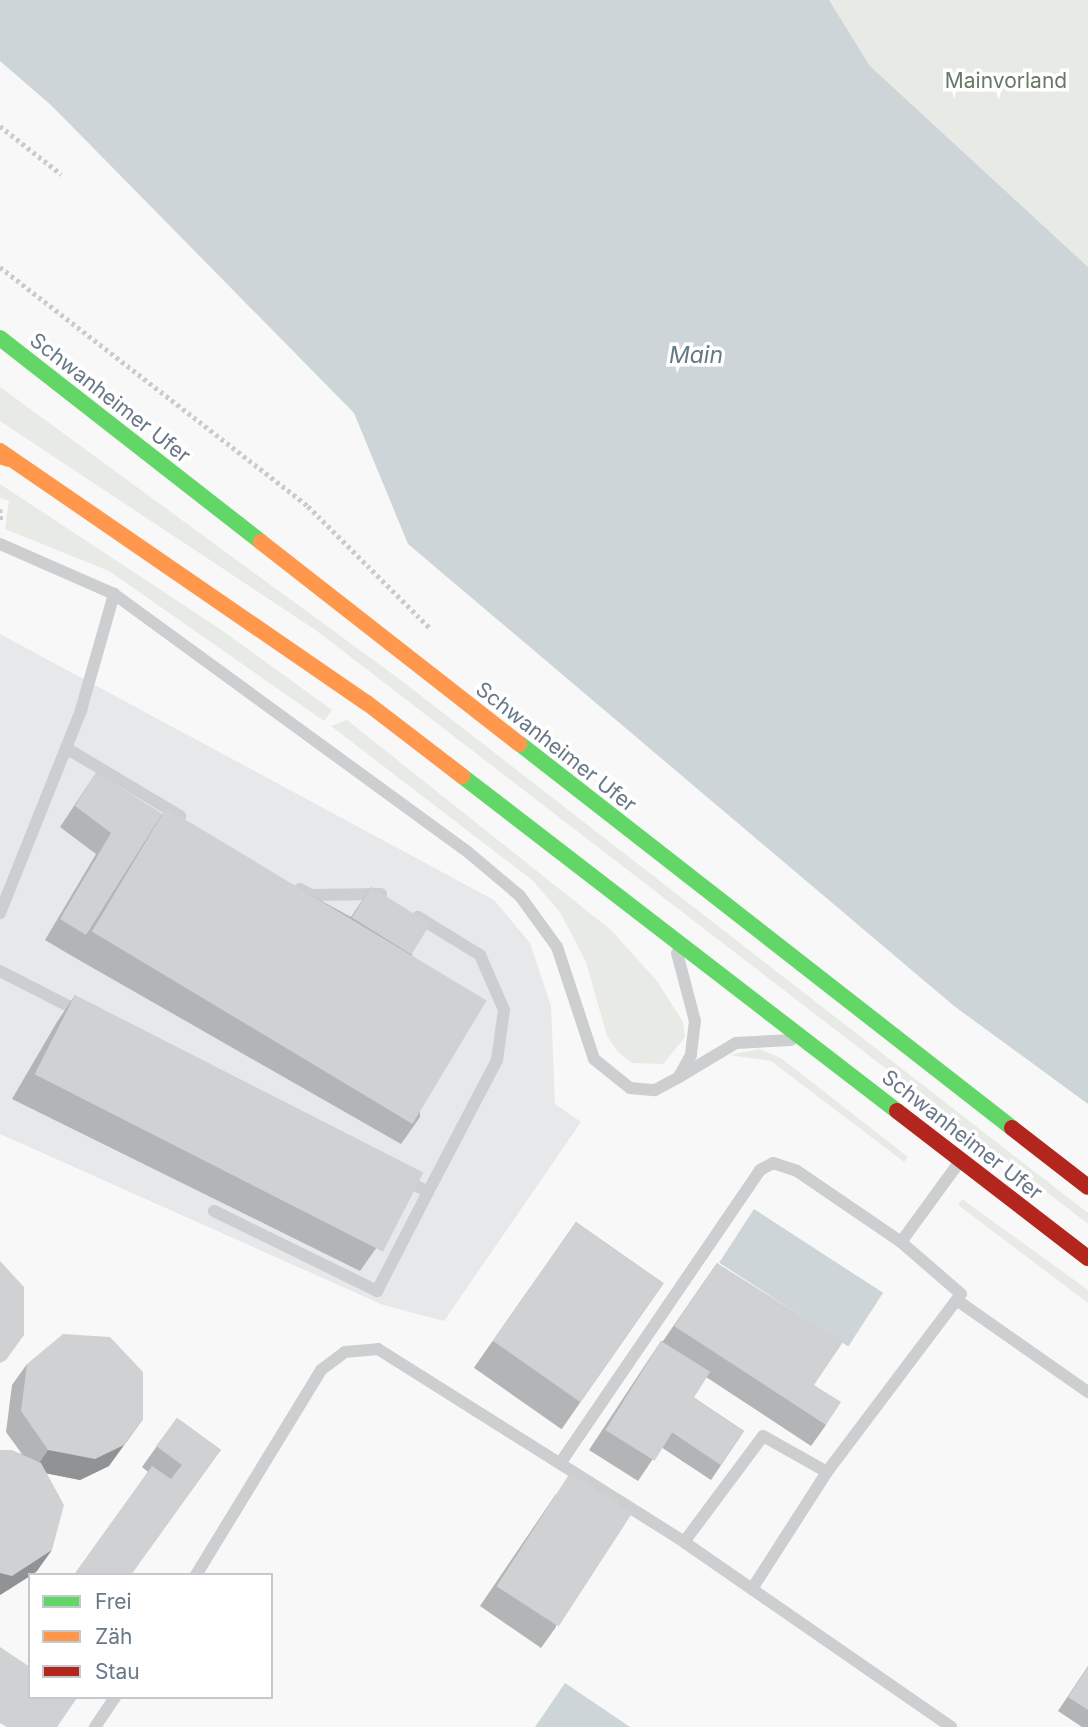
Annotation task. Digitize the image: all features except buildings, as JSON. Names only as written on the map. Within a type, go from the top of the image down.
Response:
[{"type":"main road","name":"Schwanheimer Ufer","points":[[0,338],[1088,1187]]},
{"type":"main road","name":"Schwanheimer Ufer","points":[[3,455],[367,704],[1088,1258]]},
{"type":"lane","name":"Schwanheimer Ufer","points":[[0,544],[114,594],[520,896],[556,947],[584,1040],[615,1080],[655,1090],[736,1043],[782,1038],[810,1044]]},
{"type":"lane","points":[[0,913],[66,748],[114,594]]},
{"type":"lane","points":[[66,748],[194,825]]},
{"type":"lane","points":[[214,1211],[377,1292],[497,1060],[504,1010],[496,980],[480,955],[378,892],[311,895],[288,881]]},
{"type":"lane","points":[[673,939],[695,1021],[691,1055],[679,1077]]},
{"type":"lane","points":[[0,971],[98,1021]]},
{"type":"lane","points":[[901,1242],[960,1161]]},
{"type":"lane","points":[[561,1462],[760,1170],[786,1165],[901,1242],[956,1286],[958,1301],[827,1472],[752,1589]]},
{"type":"lane","points":[[391,1173],[428,1192]]},
{"type":"lane","points":[[958,1301],[1088,1392]]},
{"type":"lane","points":[[197,1573],[321,1370],[345,1352],[378,1349],[454,1402],[561,1462],[684,1542],[951,1727]]},
{"type":"lane","points":[[684,1542],[763,1436],[827,1472]]},
{"type":"lane","points":[[95,1727],[114,1699]]},
{"type":"path","points":[[0,125],[61,174]]},
{"type":"path","points":[[0,267],[308,506]]},
{"type":"path","points":[[0,509],[1,526]]},
{"type":"shaded area","points":[[0,634],[494,900],[530,943],[551,1006],[555,1104],[581,1122],[444,1321],[383,1305],[0,1134]]},
{"type":"green space","name":"Mainvorland","points":[[829,0],[1088,0],[1088,267],[870,66]]},
{"type":"green space","points":[[0,387],[402,681],[1088,1213],[1088,1224],[317,631],[0,421]]},
{"type":"green space","points":[[0,484],[220,629],[332,710],[324,721],[109,571],[5,529],[9,501],[0,498]]},
{"type":"green space","points":[[347,720],[611,930],[657,981],[683,1022],[685,1037],[663,1064],[632,1063],[618,1052],[607,1036],[586,962],[560,912],[532,880],[331,726]]},
{"type":"green space","points":[[759,1049],[781,1058],[908,1157],[904,1162],[771,1061],[729,1055]]},
{"type":"green space","points":[[962,1199],[1088,1290],[1088,1303],[958,1205]]},
{"type":"water","name":"Main","points":[[0,0],[829,0],[870,66],[1088,267],[1088,1104],[954,1006],[408,544],[354,413],[52,106],[0,61]]},
{"type":"water","points":[[754,1209],[883,1293],[848,1347],[719,1263]]},
{"type":"water","points":[[565,1683],[630,1727],[535,1727]]},
{"type":"traffic: fast","points":[[0,338],[261,542]]},
{"type":"traffic: fast","points":[[520,744],[1012,1128]]},
{"type":"traffic: fast","points":[[462,776],[897,1111]]},
{"type":"traffic: slow","points":[[0,451],[367,703],[462,776]]},
{"type":"traffic: slow","points":[[0,456],[9,459]]},
{"type":"traffic: slow","points":[[261,542],[520,744]]},
{"type":"traffic: jam","points":[[897,1111],[1088,1258]]},
{"type":"traffic: jam","points":[[1012,1128],[1088,1187]]}]
